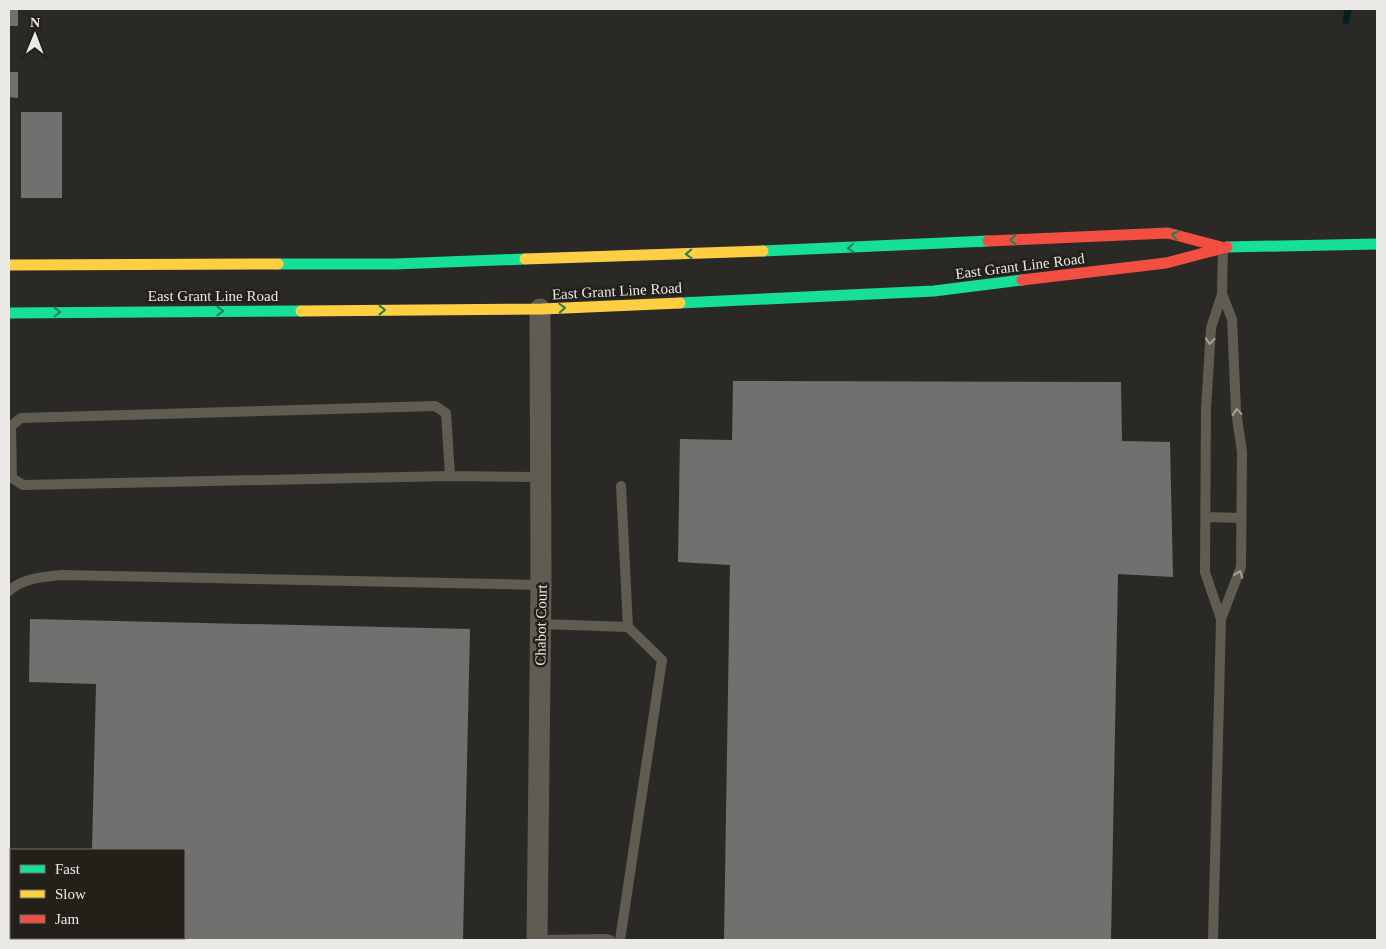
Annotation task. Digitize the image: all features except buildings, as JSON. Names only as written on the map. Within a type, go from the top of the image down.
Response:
[{"type":"main road","name":"East Grant Line Road","points":[[9,265],[405,264],[825,250],[1168,233],[1223,247]]},
{"type":"main road","name":"East Grant Line Road","points":[[9,312],[540,309],[934,291],[1166,263],[1223,247],[1377,244]]},
{"type":"street","name":"Chabot Court","points":[[537,940],[541,624],[540,309]]},
{"type":"lane","points":[[1213,940],[1221,619],[1205,572],[1206,409],[1211,328],[1222,294],[1223,247]]},
{"type":"lane","points":[[1221,619],[1242,567],[1242,452],[1236,411],[1232,319],[1222,294]]},
{"type":"lane","points":[[450,476],[446,413],[435,406],[21,418],[12,426],[12,478],[23,485],[450,476],[541,477]]},
{"type":"lane","points":[[621,486],[628,627]]},
{"type":"lane","points":[[1206,517],[1241,518]]},
{"type":"lane","points":[[9,591],[32,579],[62,575],[541,586]]},
{"type":"lane","points":[[541,624],[628,627],[662,660],[620,940]]},
{"type":"lane","points":[[541,940],[610,940]]},
{"type":"waterway","points":[[1346,21],[1348,9]]},
{"type":"traffic: fast","points":[[763,251],[988,241]]},
{"type":"traffic: fast","points":[[1227,247],[1377,244]]},
{"type":"traffic: fast","points":[[278,264],[395,264],[525,259]]},
{"type":"traffic: fast","points":[[680,303],[934,291],[1022,280]]},
{"type":"traffic: fast","points":[[9,313],[301,311]]},
{"type":"traffic: slow","points":[[525,259],[763,251]]},
{"type":"traffic: slow","points":[[9,265],[278,264]]},
{"type":"traffic: slow","points":[[301,311],[542,309],[680,303]]},
{"type":"traffic: jam","points":[[988,241],[1168,233],[1221,247]]},
{"type":"traffic: jam","points":[[1022,280],[1166,263],[1227,247]]}]
